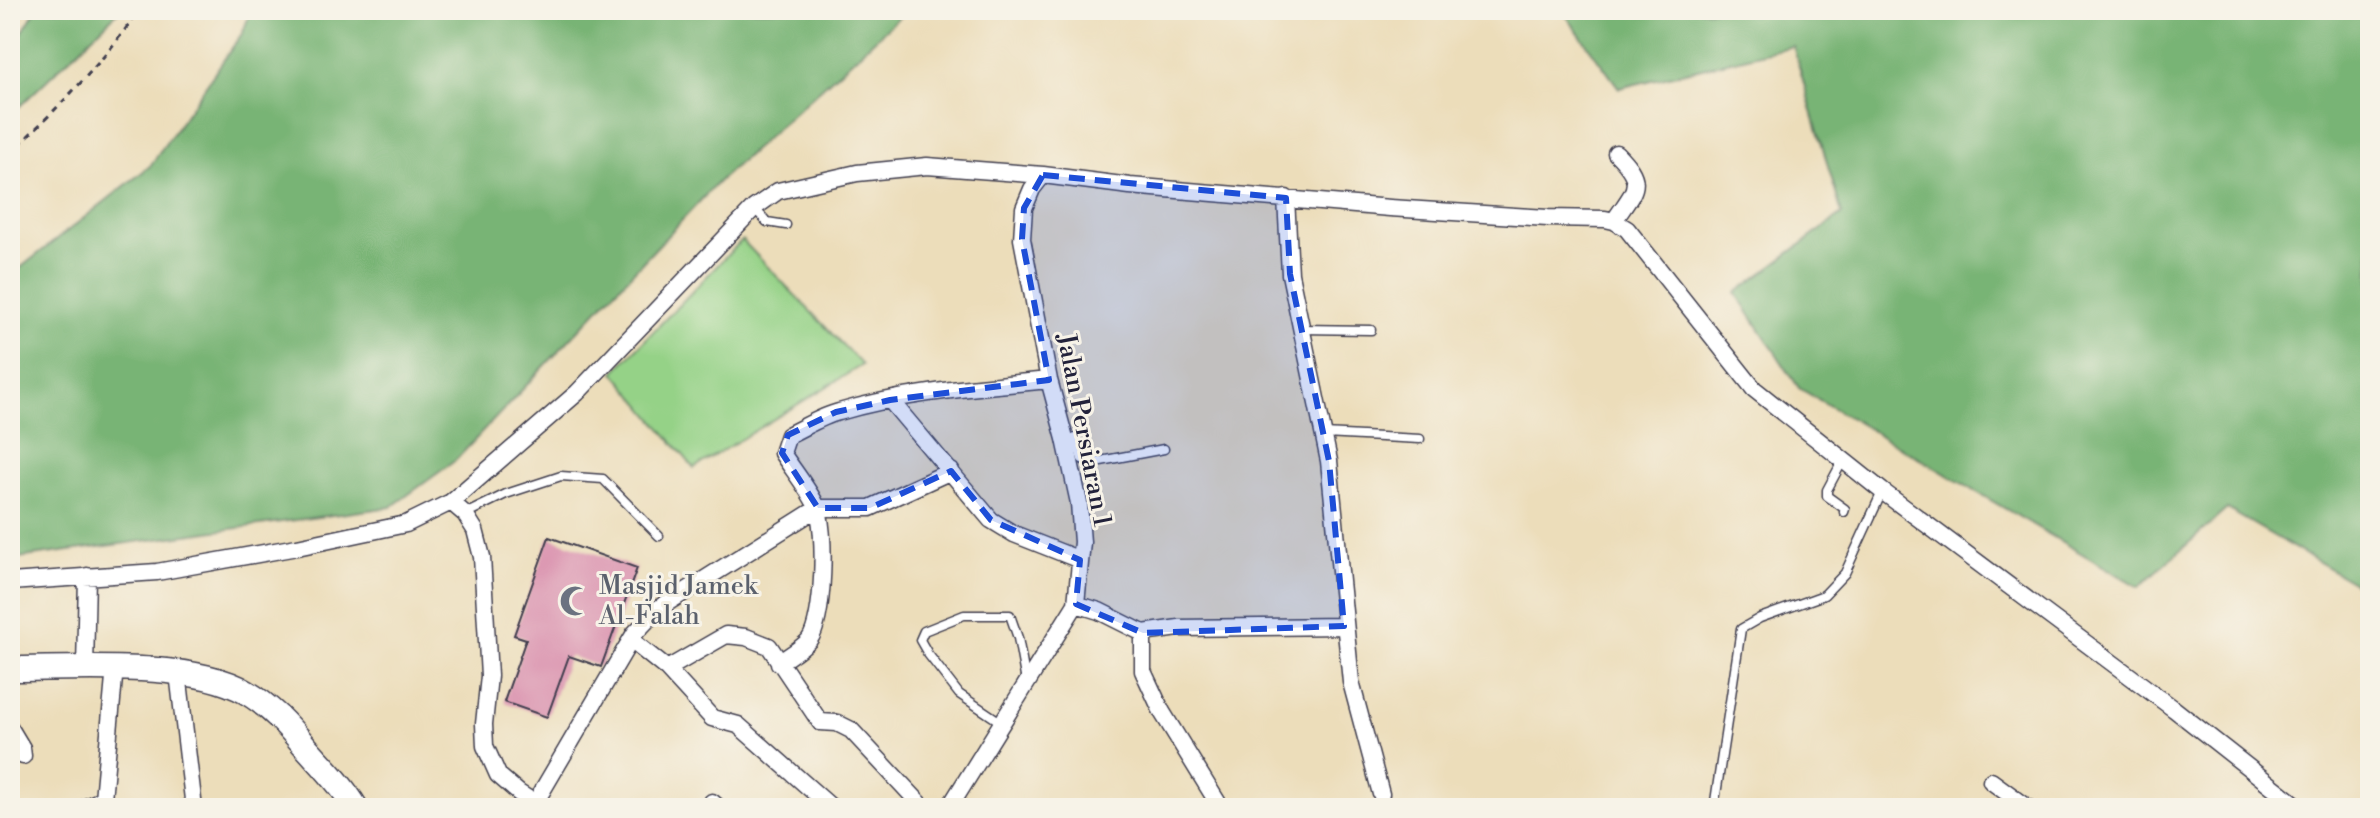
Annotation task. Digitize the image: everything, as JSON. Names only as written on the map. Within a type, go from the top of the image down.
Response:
[{"type":"main road","points":[[10,669],[115,667],[221,680],[247,692],[279,717],[328,771],[356,808]]},
{"type":"street","points":[[1614,221],[1636,185],[1636,176],[1616,153]]},
{"type":"street","points":[[10,582],[157,572],[311,545],[406,524],[451,502],[577,393],[754,208],[778,191],[857,173],[927,166],[1390,208],[1614,221],[1627,229],[1754,389],[1882,491],[2174,709],[2300,808]]},
{"type":"street","name":"Jalan Persiaran 1","points":[[949,808],[1076,604],[1082,542],[1070,439],[1049,380],[1022,239],[1024,208],[1032,189],[1043,175]]},
{"type":"street","points":[[1286,198],[1290,274],[1329,461],[1351,682],[1381,794]]},
{"type":"street","points":[[779,663],[808,640],[817,623],[821,605],[822,545],[818,508],[782,453],[788,435],[836,412],[890,400],[939,391],[1049,380]]},
{"type":"street","points":[[890,400],[991,520],[1014,534],[1080,560]]},
{"type":"street","points":[[451,502],[465,514],[475,530],[482,557],[489,676],[485,746],[498,775],[535,806],[631,640],[659,608],[818,508],[870,508],[951,471]]},
{"type":"street","points":[[85,669],[87,576]]},
{"type":"street","points":[[1076,604],[1099,611],[1143,633],[1179,628],[1344,626]]},
{"type":"street","points":[[1143,633],[1143,671],[1155,698],[1221,808]]},
{"type":"street","points":[[667,669],[726,635],[746,637],[769,646],[820,722],[837,723],[851,730],[924,808]]},
{"type":"street","points":[[631,640],[667,669],[712,718],[738,725],[832,808]]},
{"type":"street","points":[[84,808],[103,799],[115,667]]},
{"type":"street","points":[[178,673],[194,808]]},
{"type":"street","points":[[10,728],[22,748],[23,756]]},
{"type":"street","points":[[1991,781],[2028,808]]},
{"type":"lane","points":[[754,208],[767,222],[786,225]]},
{"type":"lane","points":[[1301,329],[1371,330]]},
{"type":"lane","points":[[1324,434],[1420,439]]},
{"type":"lane","points":[[1070,439],[1082,459],[1090,463],[1164,449]]},
{"type":"lane","points":[[1843,459],[1827,496],[1845,509],[1844,512]]},
{"type":"lane","points":[[465,514],[506,494],[561,476],[603,479],[659,536]]},
{"type":"lane","points":[[1714,808],[1741,629],[1760,618],[1824,595],[1845,573],[1882,491]]},
{"type":"lane","points":[[1002,723],[959,694],[920,640],[924,631],[964,615],[1010,615],[1018,638],[1027,687]]},
{"type":"path","points":[[10,153],[88,76],[139,10]]},
{"type":"highlighted area","points":[[1043,175],[1286,198],[1290,274],[1329,461],[1344,626],[1143,633],[1076,604],[1080,560],[991,520],[951,471],[870,508],[818,508],[782,453],[788,435],[836,412],[890,400],[1049,380],[1022,239],[1024,208]]},
{"type":"green space","points":[[36,10],[120,10],[10,113],[10,52]]},
{"type":"green space","points":[[251,10],[907,10],[718,182],[456,460],[391,507],[10,559],[10,276],[150,166],[243,32]]},
{"type":"green space","points":[[1562,10],[2370,10],[2370,592],[2227,509],[2139,587],[1799,388],[1736,293],[1842,214],[1793,46],[1619,88]]},
{"type":"green space","points":[[742,240],[862,365],[694,468],[614,372]]},
{"type":"building","name":"Masjid Jamek Al-Falah","points":[[549,537],[637,568],[601,667],[569,656],[547,717],[504,702],[526,639],[514,635]]},
{"type":"place","name":"Masjid Jamek Al-Falah","points":[[575,601]]}]
